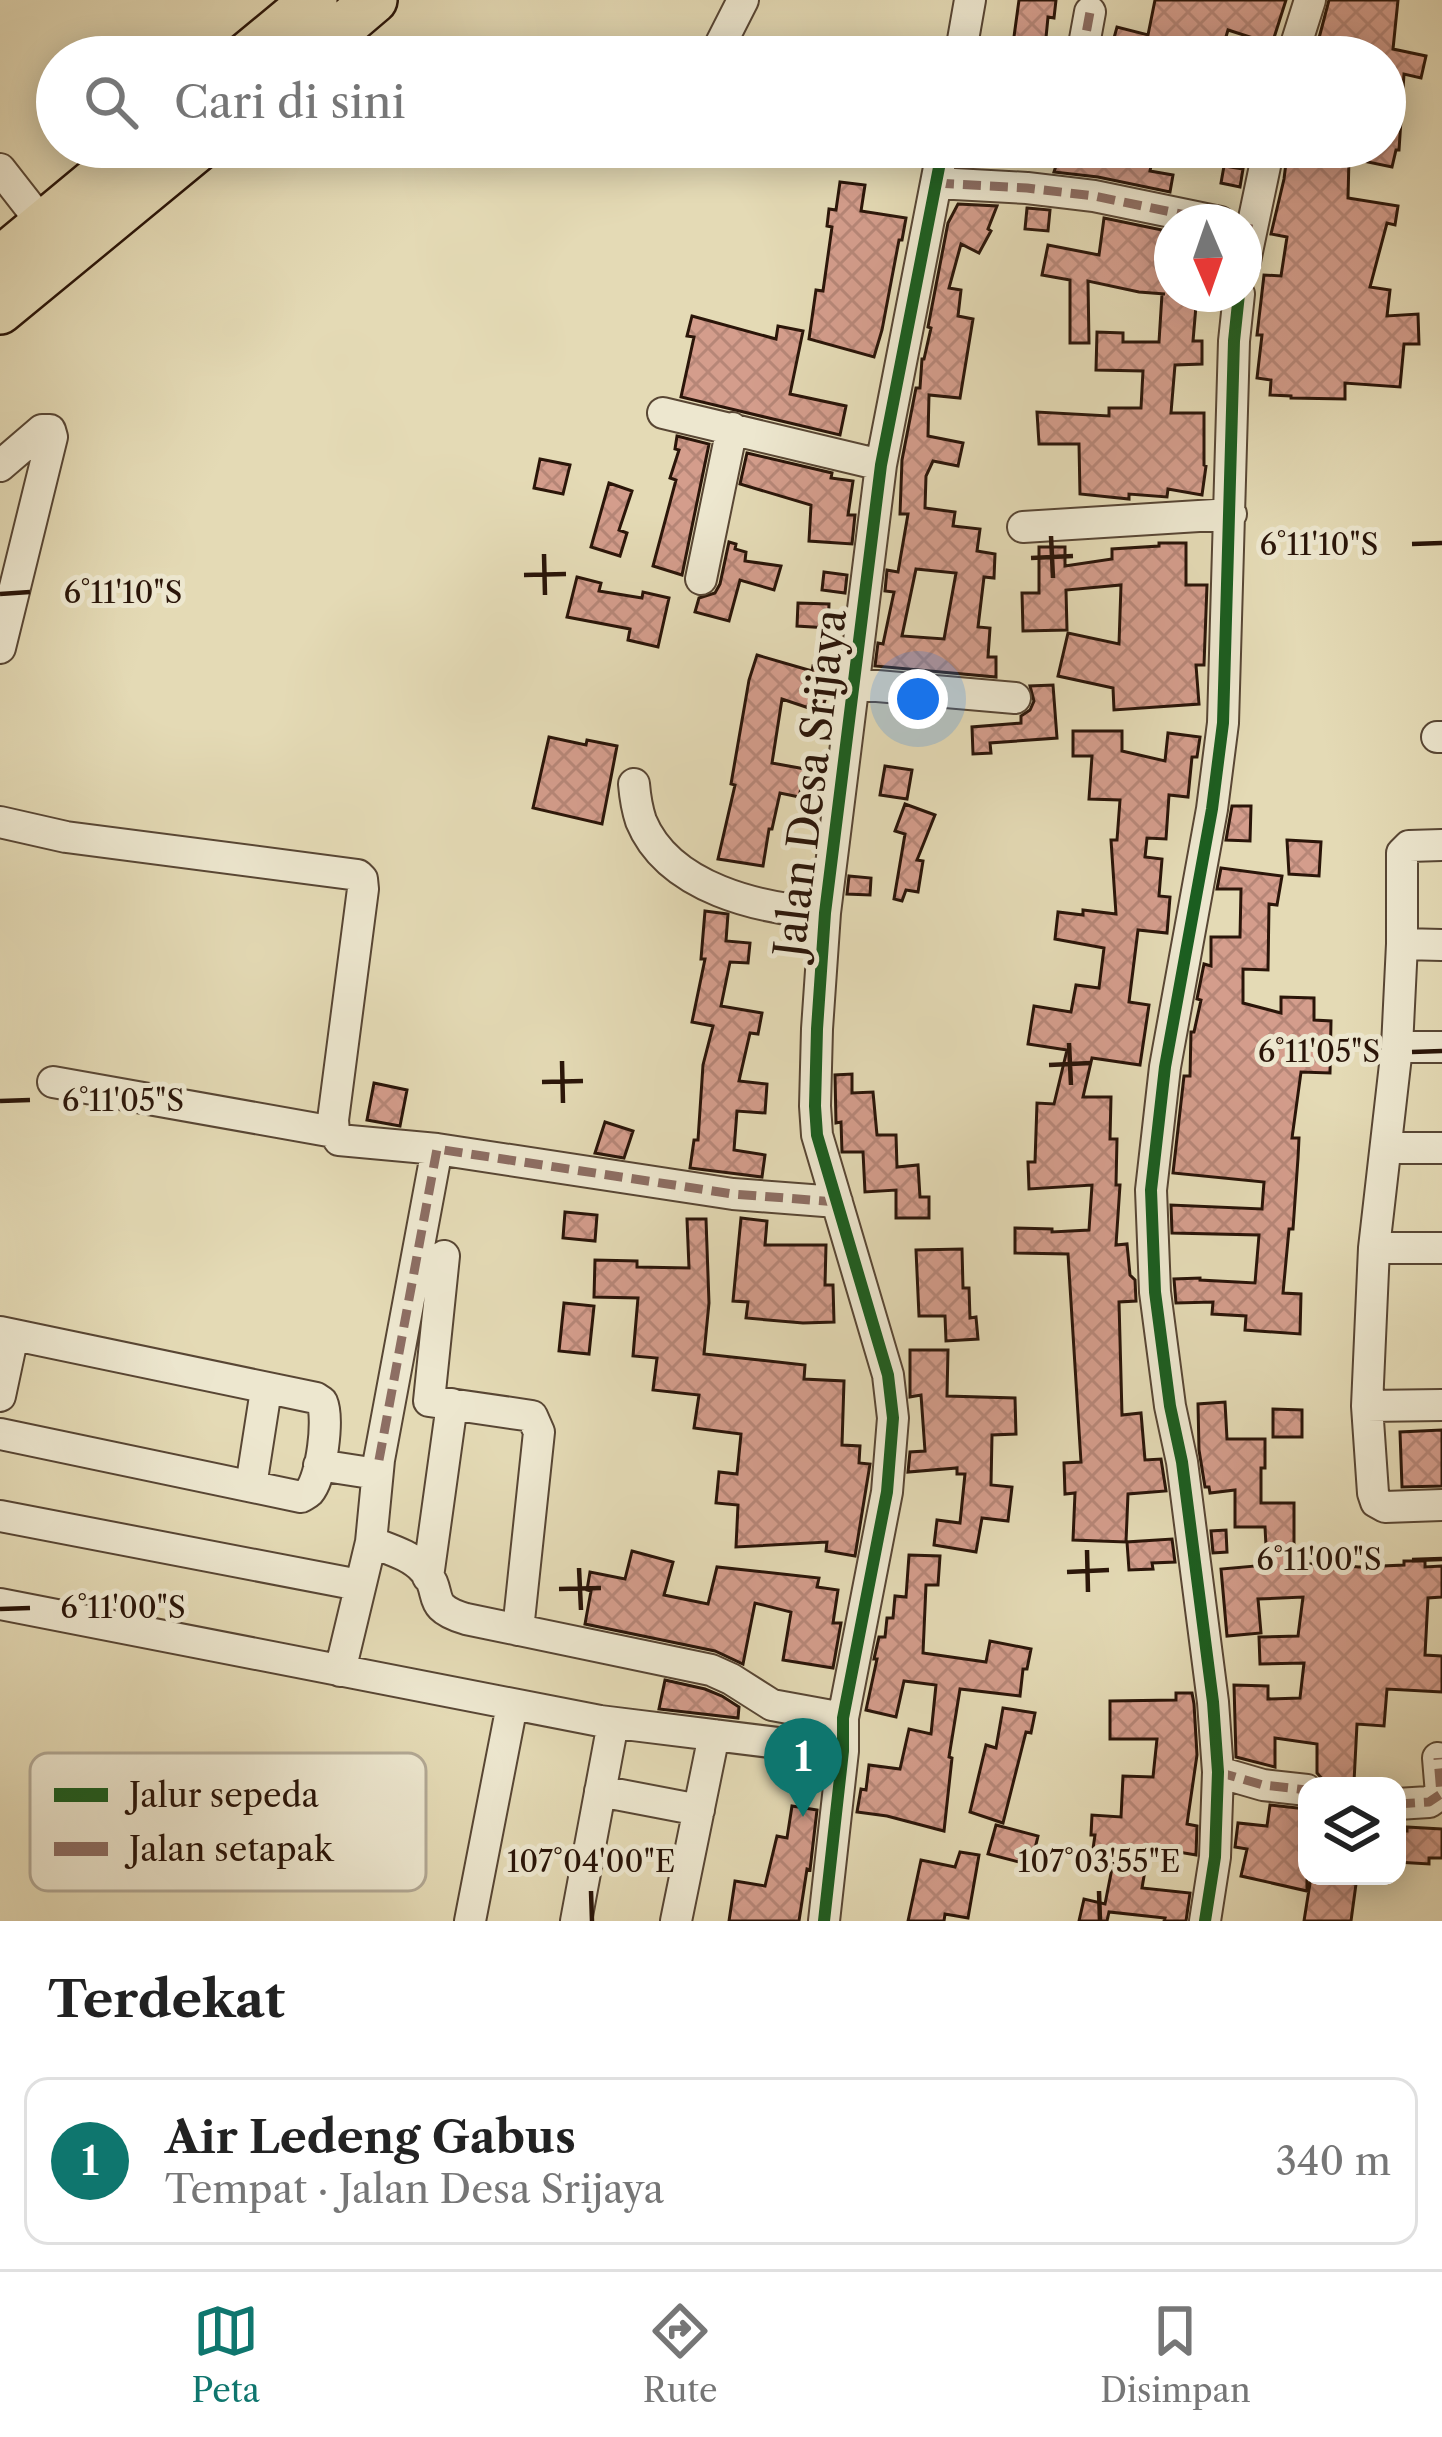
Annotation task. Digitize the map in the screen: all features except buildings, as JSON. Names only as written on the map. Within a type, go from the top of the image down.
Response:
[{"type":"highway","points":[[270,36],[314,0]]},
{"type":"highway","points":[[332,36],[374,0]]},
{"type":"highway","points":[[0,260],[111,168]]},
{"type":"highway","points":[[0,311],[174,168]]},
{"type":"street","points":[[725,36],[743,0]]},
{"type":"street","points":[[964,36],[970,0]]},
{"type":"street","points":[[1299,36],[1310,0]]},
{"type":"street","points":[[1086,36],[1090,12]]},
{"type":"street","name":"Jalan Desa Srijaya","points":[[824,1921],[843,1718],[887,1492],[893,1418],[888,1375],[818,1135],[815,1106],[825,914],[881,465],[939,168]]},
{"type":"street","points":[[1254,204],[1264,168]]},
{"type":"street","points":[[0,169],[43,224]]},
{"type":"street","points":[[936,183],[1094,196],[1154,208]]},
{"type":"street","points":[[1205,1921],[1215,1857],[1218,1772],[1204,1621],[1155,1292],[1151,1190],[1165,1067],[1220,745],[1237,312]]},
{"type":"street","points":[[663,412],[881,465]]},
{"type":"street","points":[[701,579],[732,428]]},
{"type":"street","points":[[0,466],[42,430],[50,430],[52,437],[12,564],[0,647]]},
{"type":"street","points":[[1023,527],[1231,514]]},
{"type":"street","points":[[854,684],[1015,698]]},
{"type":"street","points":[[634,784],[641,821],[650,838],[687,873],[713,889],[765,907],[825,914]]},
{"type":"street","points":[[0,822],[66,836],[358,874],[363,889],[333,1120],[339,1140],[437,1148],[733,1194],[837,1202]]},
{"type":"street","points":[[1442,845],[1409,846],[1402,854],[1397,1047],[1374,1248],[1367,1406],[1376,1502],[1384,1507],[1442,1505]]},
{"type":"street","points":[[1402,944],[1442,945]]},
{"type":"street","points":[[1397,1047],[1442,1047]]},
{"type":"street","points":[[53,1082],[334,1132]]},
{"type":"street","points":[[340,1671],[371,1542],[378,1467],[437,1148]]},
{"type":"street","points":[[1387,1148],[1442,1148]]},
{"type":"street","points":[[1374,1248],[1442,1248]]},
{"type":"street","points":[[444,1256],[429,1401],[532,1416],[539,1432],[518,1630]]},
{"type":"street","points":[[0,1396],[6,1333],[316,1398],[326,1417],[320,1458],[309,1492],[301,1497],[0,1434]]},
{"type":"street","points":[[250,1486],[266,1390]]},
{"type":"street","points":[[428,1576],[452,1404]]},
{"type":"street","points":[[1367,1406],[1442,1405]]},
{"type":"street","points":[[320,1458],[378,1467]]},
{"type":"street","points":[[0,1516],[359,1586]]},
{"type":"street","points":[[371,1542],[413,1561],[428,1576],[446,1612],[711,1670],[772,1705],[843,1718]]},
{"type":"street","points":[[0,1604],[613,1723],[843,1751]]},
{"type":"street","points":[[470,1921],[512,1705]]},
{"type":"street","points":[[576,1921],[613,1723]]},
{"type":"street","points":[[676,1921],[714,1736]]},
{"type":"street","points":[[1406,1803],[1429,1802],[1442,1794],[1438,1758]]},
{"type":"street","points":[[1218,1772],[1298,1789]]},
{"type":"street","points":[[600,1791],[699,1810]]},
{"type":"marked path","points":[[1086,36],[1090,12]]},
{"type":"marked path","points":[[936,183],[1027,188],[1154,208]]},
{"type":"marked path","points":[[379,1460],[437,1149],[733,1194],[837,1202]]},
{"type":"marked path","points":[[1406,1803],[1429,1802],[1441,1794],[1438,1758]]},
{"type":"marked path","points":[[1218,1772],[1298,1789]]},
{"type":"cycle path","points":[[824,1921],[843,1718],[887,1492],[893,1418],[888,1375],[817,1135],[817,1029],[825,913],[881,465],[939,168]]},
{"type":"cycle path","points":[[1205,1921],[1215,1857],[1218,1772],[1213,1702],[1155,1292],[1151,1190],[1165,1067],[1223,723],[1237,312]]},
{"type":"place","name":"Air Ledeng Gabus","points":[[803,1817]]}]
